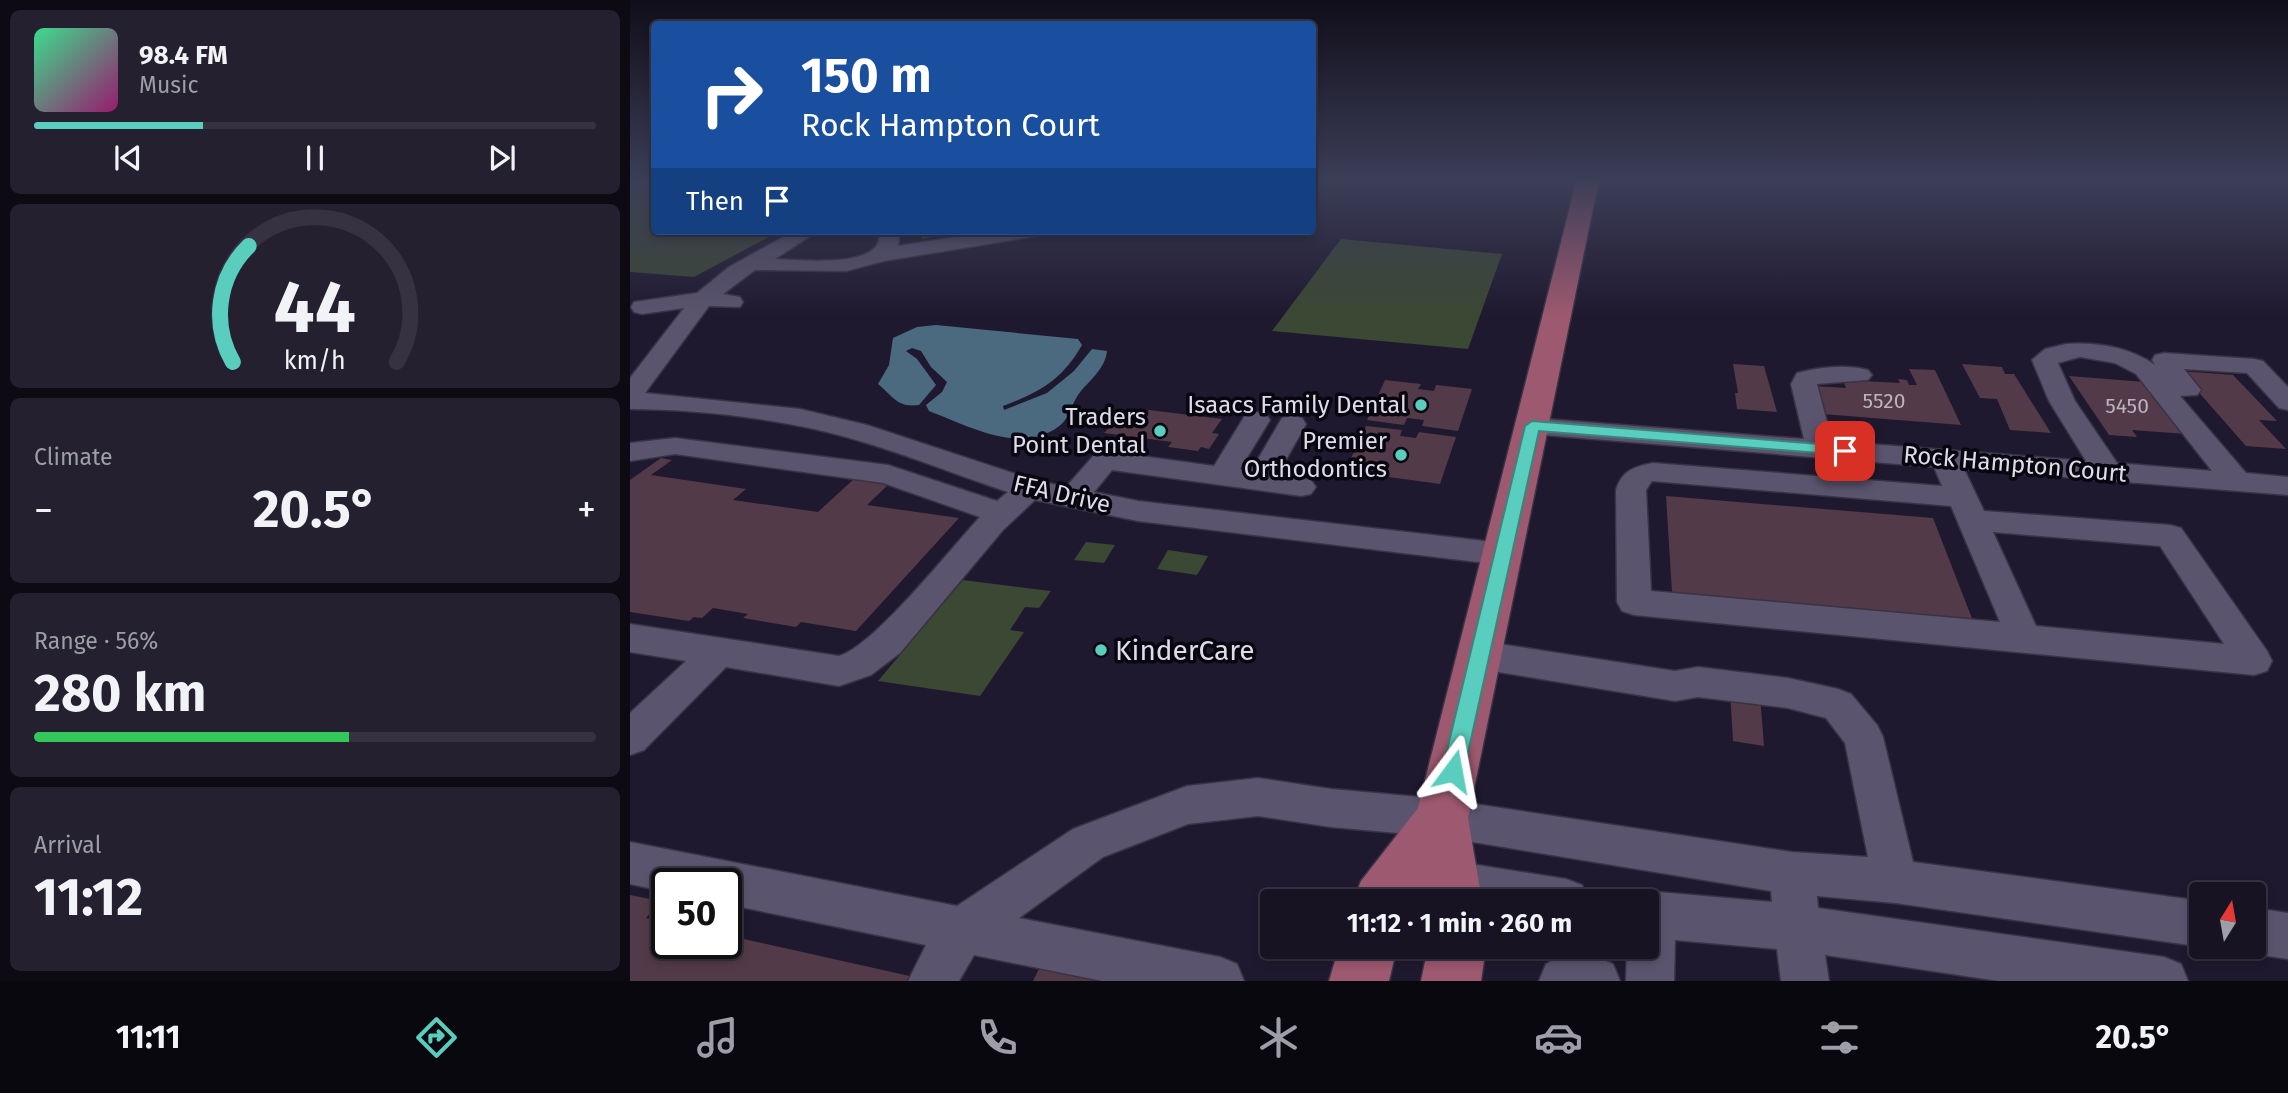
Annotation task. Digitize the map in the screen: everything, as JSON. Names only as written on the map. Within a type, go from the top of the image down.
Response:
[{"type":"main road","points":[[1453,889],[1442,818],[1577,225]]},
{"type":"main road","points":[[1390,889],[1442,818]]},
{"type":"main road","points":[[1359,981],[1365,959]]},
{"type":"main road","points":[[1451,981],[1455,959]]},
{"type":"street","points":[[630,396],[703,299],[717,286],[801,235]]},
{"type":"street","points":[[881,255],[888,247],[890,235]]},
{"type":"street","points":[[752,264],[828,266],[1005,235]]},
{"type":"street","points":[[642,307],[703,299],[732,302]]},
{"type":"street","points":[[2109,472],[2062,401],[2044,360],[2051,354],[2074,350],[2102,352],[2145,368],[2237,482]]},
{"type":"street","points":[[2199,404],[2164,360],[2254,366],[2288,402]]},
{"type":"street","points":[[1820,449],[1804,384],[1806,377],[1859,375]]},
{"type":"street","name":"FFA Drive","points":[[630,401],[660,401],[800,417],[857,431],[1029,489],[1138,511],[1502,554]]},
{"type":"street","points":[[1222,476],[1256,420]]},
{"type":"street","points":[[1260,481],[1292,424]]},
{"type":"street","name":"Rock Hampton Court","points":[[1532,426],[2288,486]]},
{"type":"street","points":[[1672,436],[1674,474]]},
{"type":"street","points":[[630,452],[675,446],[888,474],[1002,514]]},
{"type":"street","points":[[1945,459],[2024,638]]},
{"type":"street","points":[[1073,498],[1105,460],[1301,487]]},
{"type":"street","points":[[1654,472],[1674,474],[2170,536],[2254,661],[1634,602],[1631,490],[1634,480],[1643,474],[1654,472]]},
{"type":"street","points":[[630,638],[839,671],[858,665],[887,643],[1002,514],[1029,489]]},
{"type":"street","points":[[630,738],[719,652]]},
{"type":"street","points":[[1480,654],[1675,686],[1698,682],[1788,693],[1838,705],[1863,737],[1895,881]]},
{"type":"street","points":[[932,981],[963,929],[1088,843],[1187,805],[1258,797],[1331,808],[1442,818],[1792,873],[1895,881],[2189,922]]},
{"type":"street","points":[[630,863],[1220,981]]},
{"type":"street","points":[[1792,873],[1805,981]]},
{"type":"street","points":[[1659,915],[1797,928],[2164,981]]},
{"type":"street","points":[[2266,933],[2288,936]]},
{"type":"street","points":[[1650,959],[1650,981]]},
{"type":"street","points":[[1563,981],[1568,976],[1596,981]]},
{"type":"green space","points":[[630,225],[651,225],[651,235],[773,235],[694,277],[630,272]]},
{"type":"green space","points":[[1341,239],[1502,254],[1468,349],[1272,331]]},
{"type":"green space","points":[[1086,542],[1115,545],[1104,563],[1074,560]]},
{"type":"green space","points":[[1168,550],[1208,556],[1197,575],[1157,569]]},
{"type":"green space","points":[[963,580],[1051,591],[1039,608],[1025,607],[1010,630],[1024,632],[980,696],[878,681]]},
{"type":"water","points":[[936,325],[1078,339],[1082,345],[1058,376],[1039,390],[1003,406],[1004,410],[1047,393],[1074,371],[1092,349],[1107,351],[1106,358],[1058,427],[1043,435],[1027,438],[993,435],[929,411],[926,405],[942,392],[947,382],[931,367],[921,351],[912,348],[906,351],[917,359],[936,385],[919,405],[900,403],[878,384],[889,365],[893,338],[917,327]]},
{"type":"building","points":[[922,235],[943,235],[922,239]]},
{"type":"building","points":[[1733,364],[1764,366],[1777,412],[1737,409],[1735,393],[1738,393]]},
{"type":"building","points":[[1962,364],[2002,367],[2005,374],[2014,374],[2051,433],[2010,430],[1997,399],[1980,398]]},
{"type":"building","points":[[1909,369],[1935,370],[1961,425],[1822,414],[1814,386],[1846,388],[1843,380],[1900,383],[1898,379],[1907,380],[1909,385],[1917,385]]},
{"type":"building","points":[[2180,371],[2233,375],[2277,421],[2259,420],[2286,449],[2246,446]]},
{"type":"building","points":[[2069,376],[2145,382],[2187,434],[2132,430],[2137,437],[2109,435]]},
{"type":"building","name":"Isaacs Family Dental","points":[[1385,380],[1421,384],[1418,389],[1434,391],[1436,385],[1472,389],[1458,431],[1422,426],[1424,420],[1407,418],[1404,425],[1367,420]]},
{"type":"building","name":"Traders Point Dental","points":[[1149,410],[1222,419],[1212,433],[1219,434],[1209,449],[1201,447],[1198,451],[1168,447],[1172,442],[1104,433],[1121,416],[1138,418]]},
{"type":"building","name":"Premier Orthodontics","points":[[1366,426],[1402,430],[1400,436],[1416,438],[1419,432],[1456,437],[1440,484],[1345,471]]},
{"type":"building","points":[[661,458],[672,460],[651,475],[746,489],[733,500],[818,512],[855,478],[890,483],[867,505],[959,518],[856,631],[801,622],[796,627],[743,618],[748,614],[713,608],[702,618],[694,617],[689,621],[630,612],[630,480]]},
{"type":"building","points":[[1666,496],[1933,518],[1973,621],[1672,592]]},
{"type":"building","points":[[1730,690],[1760,695],[1764,746],[1733,741]]},
{"type":"building","points":[[630,895],[651,899],[651,912],[646,918],[651,919],[651,959],[742,959],[742,939],[914,977],[912,981],[630,981]]},
{"type":"building","points":[[1043,961],[1128,981],[1033,981]]},
{"type":"place","name":"Isaacs Family Dental","points":[[1421,405]]},
{"type":"place","name":"Traders Point Dental","points":[[1160,431]]},
{"type":"place","name":"Premier Orthodontics","points":[[1401,455]]},
{"type":"place","name":"KinderCare","points":[[1101,650]]},
{"type":"route","points":[[1453,771],[1532,426],[1845,451]]}]
